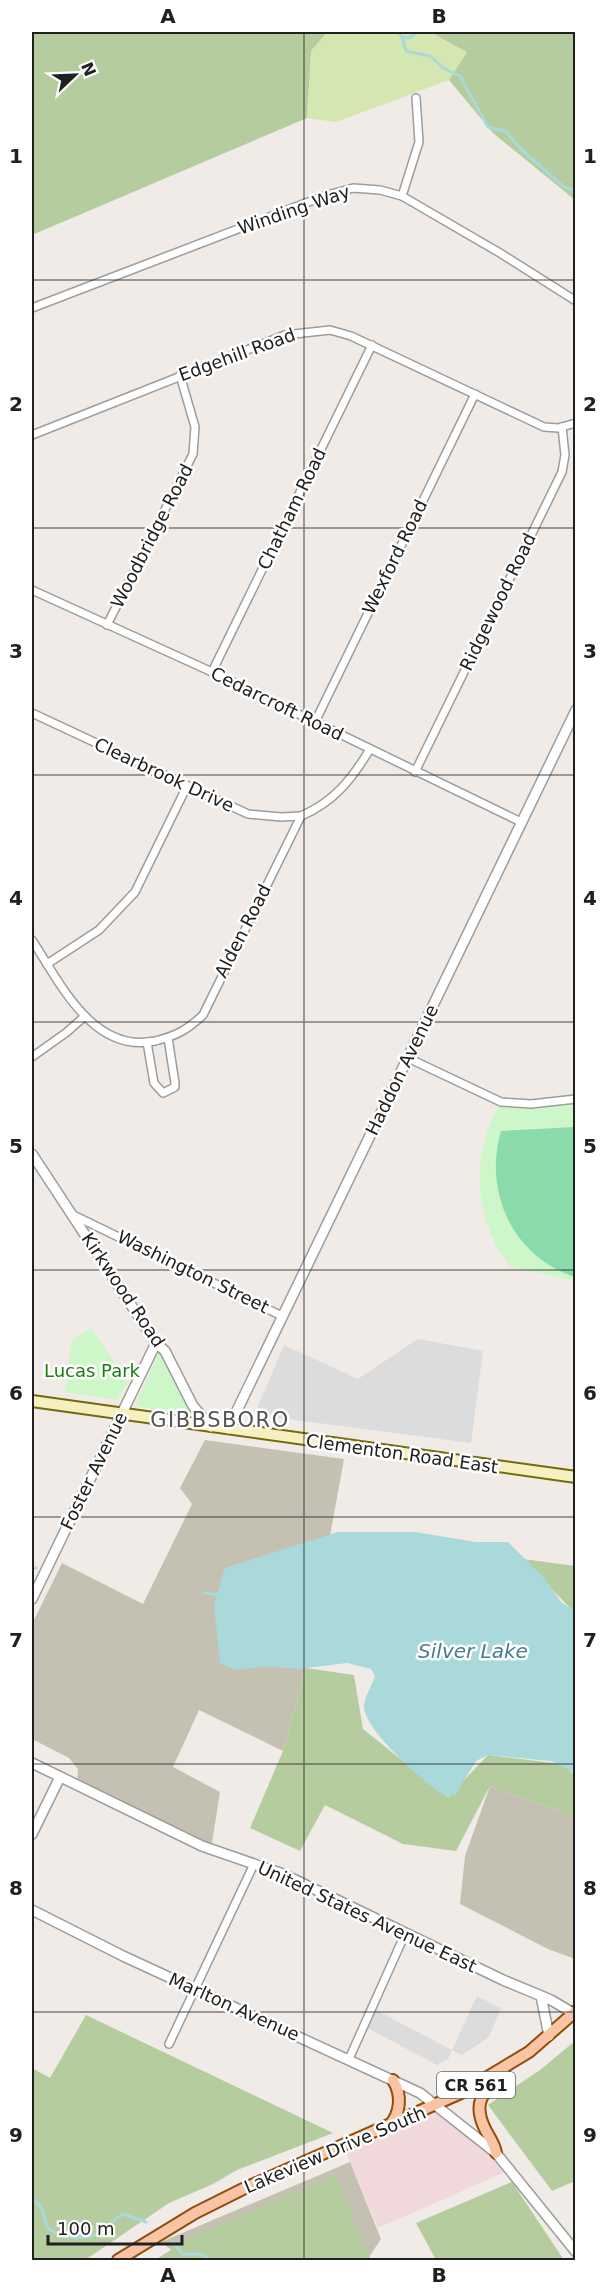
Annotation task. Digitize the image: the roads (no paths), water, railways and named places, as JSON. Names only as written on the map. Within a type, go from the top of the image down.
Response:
[{"type":"main road","name":"Clementon Road East","points":[[32,1401],[576,1478]]},
{"type":"main road","name":"Lakeview Drive South","points":[[118,2260],[205,2208],[436,2106],[515,2062],[575,2013]]},
{"type":"main road","points":[[496,2153],[483,2124],[481,2098],[486,2089],[506,2074],[515,2062]]},
{"type":"main road","points":[[387,2128],[397,2114],[400,2099],[393,2080]]},
{"type":"street","points":[[402,196],[419,142],[416,98]]},
{"type":"street","name":"Winding Way","points":[[32,308],[342,190],[380,190],[402,196],[500,253],[576,301]]},
{"type":"street","name":"Edgehill Road","points":[[32,435],[285,335],[330,330],[372,345],[544,427],[562,428]]},
{"type":"street","name":"Chatham Road","points":[[212,672],[372,345]]},
{"type":"street","name":"Woodbridge Road","points":[[107,625],[193,454],[195,427],[180,375]]},
{"type":"street","name":"Wexford Road","points":[[315,722],[475,394]]},
{"type":"street","points":[[562,428],[576,423]]},
{"type":"street","name":"Ridgewood Road","points":[[415,772],[562,472],[565,454],[562,428]]},
{"type":"street","name":"Cedarcroft Road","points":[[32,590],[212,672],[521,822]]},
{"type":"street","name":"Haddon Avenue","points":[[228,1429],[576,710]]},
{"type":"street","name":"Clearbrook Drive","points":[[32,713],[248,814],[301,816]]},
{"type":"street","points":[[301,816],[325,803],[345,786],[370,749]]},
{"type":"street","points":[[47,964],[99,930],[135,892],[187,786]]},
{"type":"street","name":"Alden Road","points":[[85,1016],[109,1035],[122,1041],[147,1042],[185,1032],[203,1015],[301,816]]},
{"type":"street","points":[[32,940],[85,1016],[32,1057]]},
{"type":"street","points":[[147,1042],[154,1083],[163,1093],[175,1087],[168,1038]]},
{"type":"street","points":[[408,1058],[501,1101],[531,1104],[576,1099]]},
{"type":"street","name":"Kirkwood Road","points":[[32,1154],[156,1343],[165,1351],[193,1406],[211,1427]]},
{"type":"street","name":"Washington Street","points":[[71,1213],[282,1316]]},
{"type":"street","name":"Foster Avenue","points":[[32,1599],[156,1343]]},
{"type":"street","name":"United States Avenue East","points":[[32,1763],[202,1846],[283,1875],[575,2013]]},
{"type":"street","points":[[32,1834],[60,1777]]},
{"type":"street","points":[[169,2044],[254,1864]]},
{"type":"street","name":"Marlton Avenue","points":[[32,1910],[194,1990],[420,2093],[496,2153],[576,2252]]},
{"type":"street","points":[[349,2059],[405,1934]]},
{"type":"street","points":[[541,1996],[549,2036]]},
{"type":"water","name":"Silver Lake","points":[[338,1532],[415,1532],[476,1542],[508,1542],[545,1579],[562,1603],[575,1611],[575,1773],[551,1761],[488,1755],[476,1761],[455,1795],[445,1796],[397,1756],[367,1717],[364,1703],[375,1676],[371,1669],[347,1663],[299,1669],[266,1666],[236,1670],[220,1663],[214,1605],[225,1568]]},
{"type":"waterway","points":[[397,32],[402,37],[406,51],[430,56],[443,68],[460,76],[488,127],[505,131],[522,150],[563,186],[576,192]]},
{"type":"waterway","points":[[402,37],[409,38],[418,32]]},
{"type":"waterway","points":[[205,1593],[218,1595]]},
{"type":"waterway","points":[[32,2198],[41,2207],[48,2228],[69,2237],[94,2235],[124,2214],[146,2222]]},
{"type":"waterway","points":[[173,2243],[183,2254],[202,2254],[209,2260]]},
{"type":"district","name":"GIBBSBORO","points":[[220,1420]]},
{"type":"park label","name":"Lucas Park","points":[[92,1371]]}]
